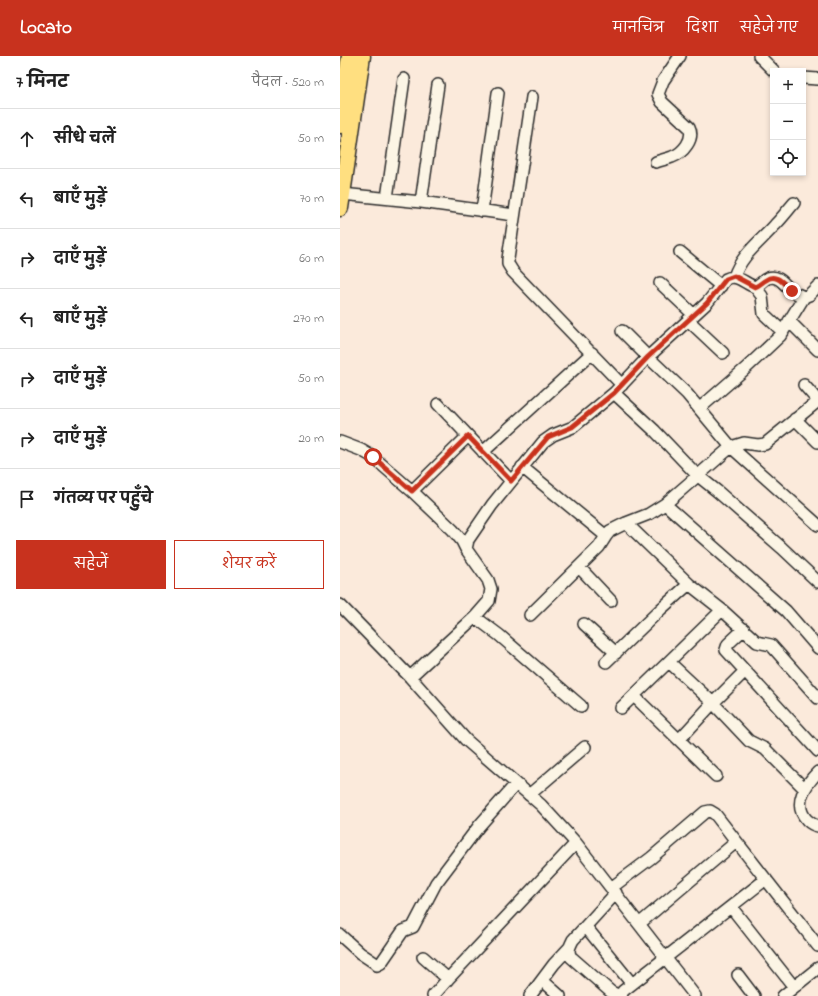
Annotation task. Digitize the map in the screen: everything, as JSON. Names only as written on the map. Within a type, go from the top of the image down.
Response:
[{"type":"highway","points":[[340,125],[350,56]]},
{"type":"highway","points":[[341,201],[362,56]]},
{"type":"street","points":[[656,162],[675,156],[690,138],[691,130],[689,127],[658,97],[660,87],[680,56]]},
{"type":"street","points":[[759,56],[771,68]]},
{"type":"street","points":[[806,78],[818,79]]},
{"type":"street","points":[[387,198],[404,80]]},
{"type":"street","points":[[421,202],[438,85]]},
{"type":"street","points":[[482,211],[498,93]]},
{"type":"street","points":[[532,97],[508,259],[510,268],[592,352],[618,389],[697,476],[717,490],[817,579]]},
{"type":"street","points":[[341,201],[387,198],[514,215]]},
{"type":"street","points":[[466,549],[468,540],[492,505],[548,437],[572,427],[618,389],[648,357],[707,303],[726,279],[734,276],[747,254],[776,225],[794,203]]},
{"type":"street","points":[[680,252],[721,286]]},
{"type":"street","points":[[734,276],[755,287],[762,296],[764,314],[783,332]]},
{"type":"street","points":[[755,287],[767,278],[776,278],[792,291],[804,297]]},
{"type":"street","points":[[660,283],[723,352]]},
{"type":"street","points":[[700,408],[745,370],[780,336],[804,297],[809,295],[818,286]]},
{"type":"street","points":[[789,321],[818,350]]},
{"type":"street","points":[[622,330],[687,394],[731,447],[816,520]]},
{"type":"street","points":[[483,452],[592,352]]},
{"type":"street","points":[[530,616],[599,547],[606,536],[617,527],[649,514],[665,504],[731,447],[744,443],[758,445],[765,444],[818,401],[804,385]]},
{"type":"street","points":[[438,404],[511,481]]},
{"type":"street","points":[[795,419],[818,442]]},
{"type":"street","points":[[412,491],[468,436]]},
{"type":"street","points":[[340,442],[361,450],[373,457],[453,530],[488,580],[491,589],[489,601],[475,617],[410,676]]},
{"type":"street","points":[[522,467],[606,536]]},
{"type":"street","points":[[665,504],[786,611],[818,648]]},
{"type":"street","points":[[626,523],[689,584],[722,610],[757,642],[771,645],[818,698]]},
{"type":"street","points":[[579,567],[611,601]]},
{"type":"street","points":[[606,662],[660,609],[689,584]]},
{"type":"street","points":[[340,605],[410,676],[466,740],[541,805],[576,843],[695,996]]},
{"type":"street","points":[[621,708],[722,610]]},
{"type":"street","points":[[475,617],[581,706]]},
{"type":"street","points":[[584,624],[616,653]]},
{"type":"street","points":[[744,629],[728,644],[726,648],[818,751]]},
{"type":"street","points":[[668,662],[713,703],[749,741],[764,748],[805,789]]},
{"type":"street","points":[[679,740],[745,671]]},
{"type":"street","points":[[634,696],[716,776]]},
{"type":"street","points":[[529,795],[585,747]]},
{"type":"street","points":[[818,772],[810,780],[800,802],[802,813],[810,823],[818,826]]},
{"type":"street","points":[[340,935],[360,953],[377,965],[381,963],[403,931],[413,927],[433,887],[479,826],[516,784]]},
{"type":"street","points":[[530,996],[613,891],[708,811],[713,812],[818,946]]},
{"type":"street","points":[[639,924],[736,842]]},
{"type":"street","points":[[433,996],[576,843]]},
{"type":"street","points":[[569,948],[571,956],[611,992],[621,996],[623,991],[766,879]]},
{"type":"street","points":[[731,907],[794,988]]},
{"type":"street","points":[[586,927],[632,984]]},
{"type":"street","points":[[423,957],[448,979]]},
{"type":"street","points":[[783,996],[818,968]]},
{"type":"street","points":[[738,975],[754,996]]},
{"type":"street","points":[[542,980],[560,996]]},
{"type":"route","points":[[373,457],[412,491],[468,436],[511,481],[548,437],[572,427],[614,393],[648,357],[707,303],[726,279],[734,276],[755,287],[767,278],[776,278],[792,291]]}]
